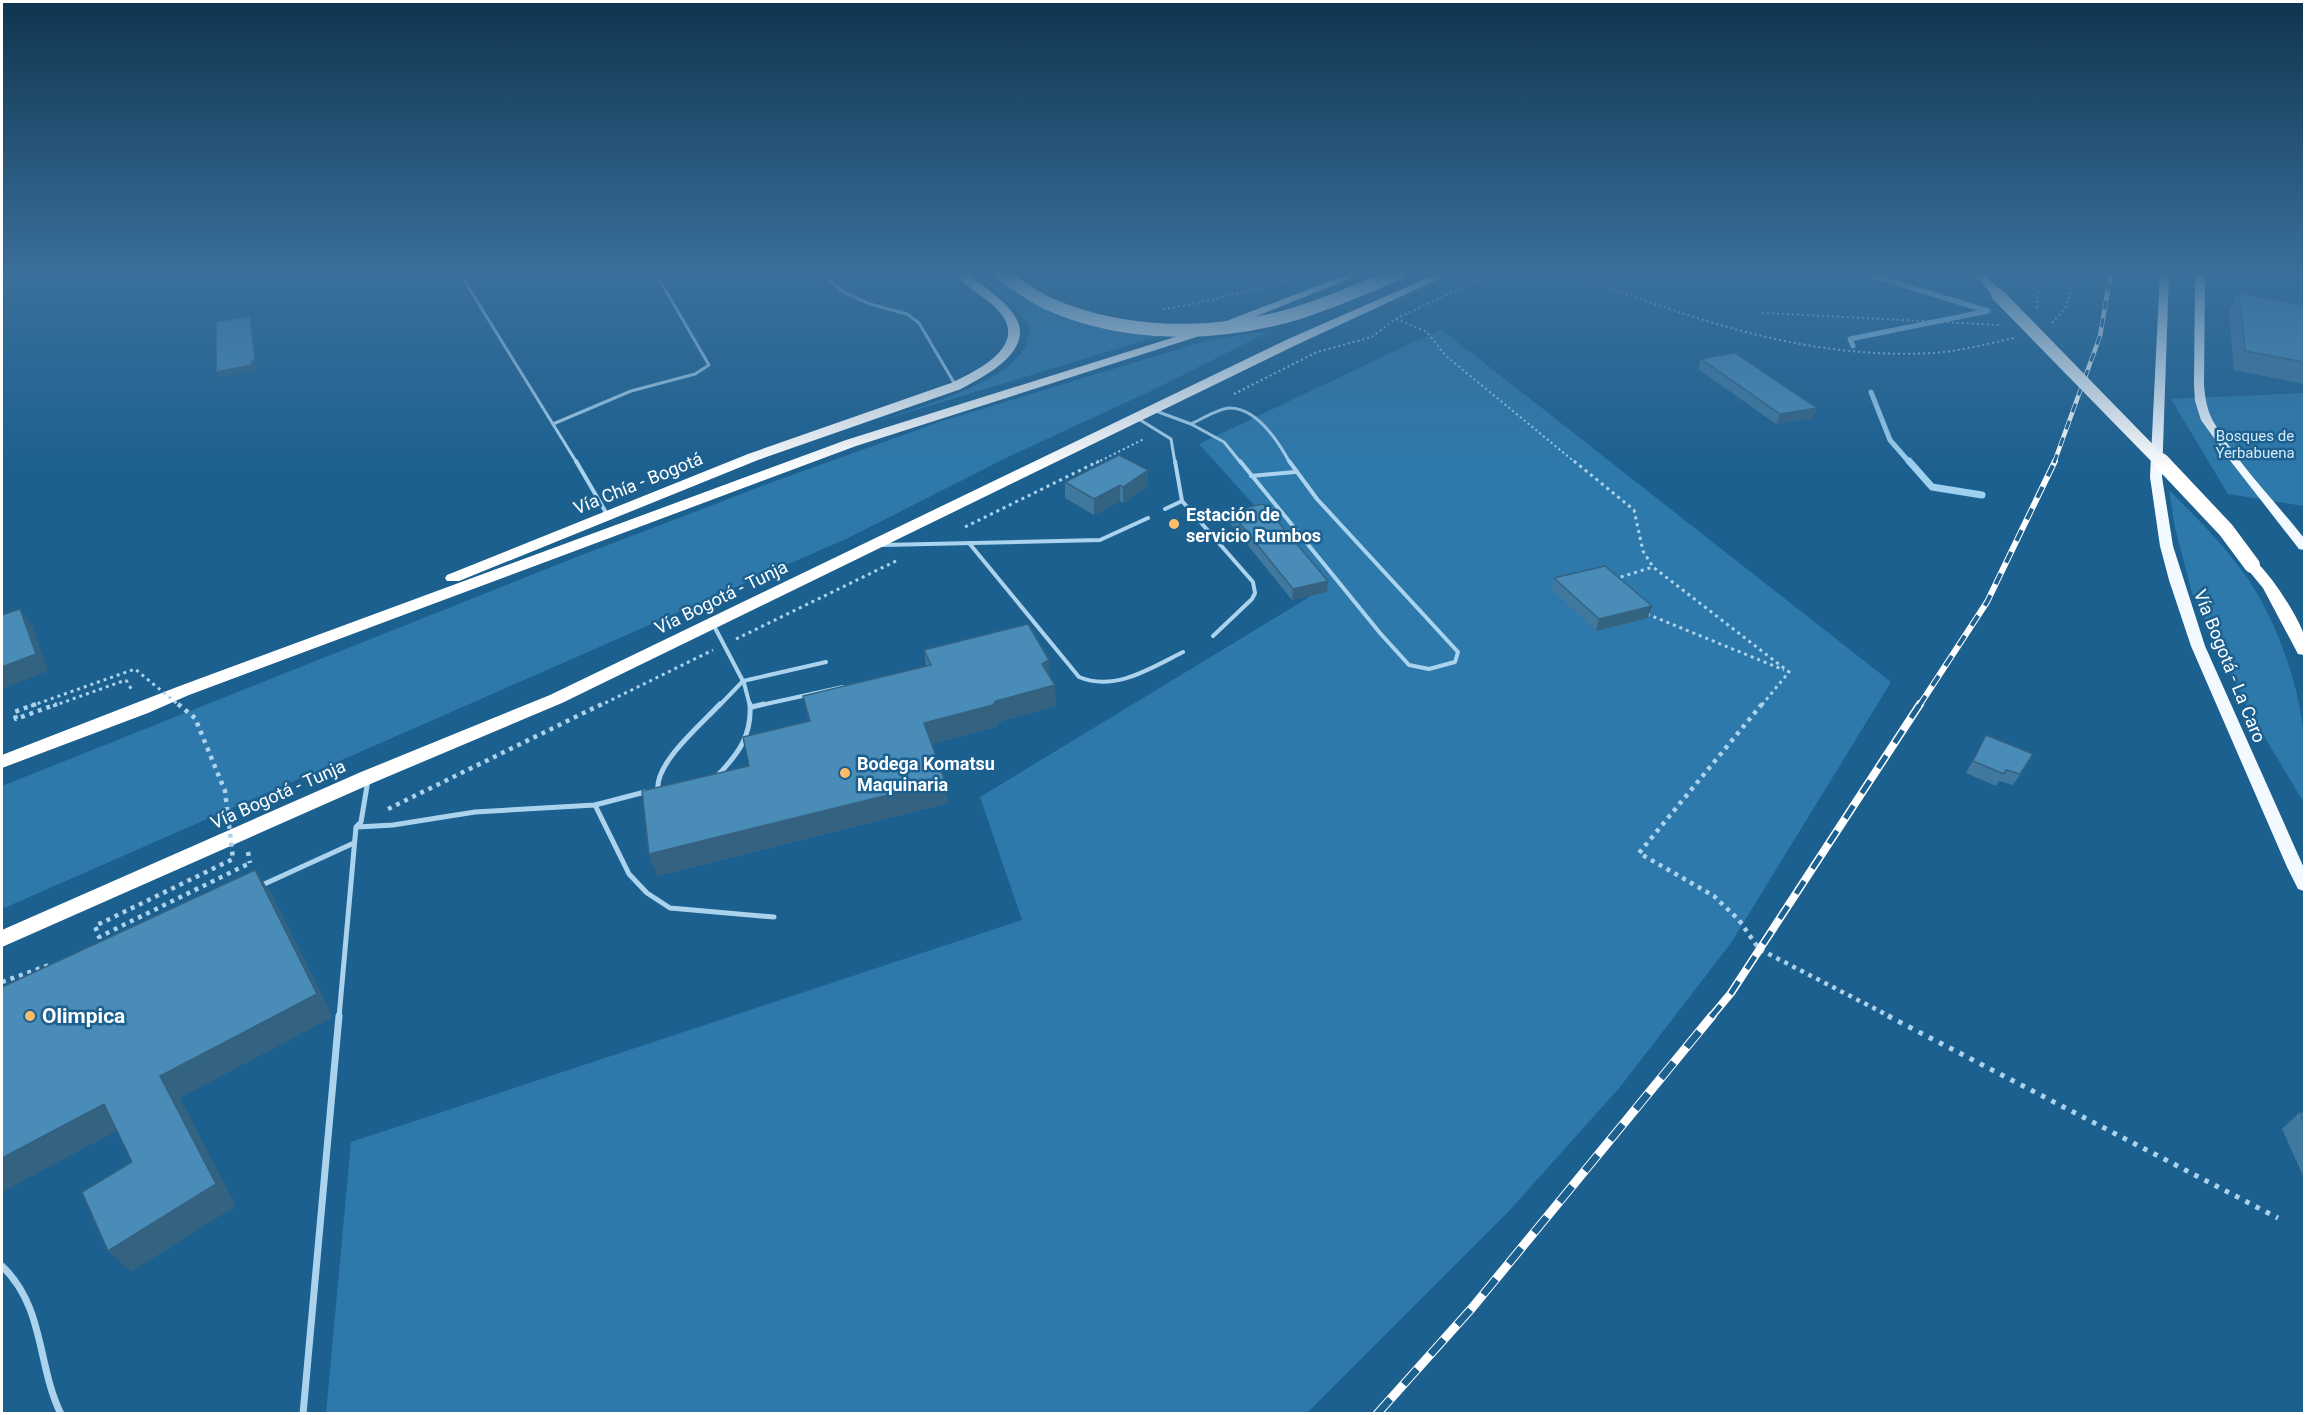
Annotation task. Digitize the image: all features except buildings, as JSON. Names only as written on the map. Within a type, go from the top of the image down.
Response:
[{"type":"highway","name":"Vía Chía - Bogotá","points":[[183,691],[791,443],[956,386],[973,378],[999,360],[1013,338]]},
{"type":"highway","points":[[2,762],[183,691],[830,451],[952,409],[1181,338]]},
{"type":"highway","name":"Vía Bogotá - Tunja","points":[[2,939],[369,777],[556,699],[1301,338]]},
{"type":"highway","points":[[2040,338],[2226,530],[2270,587],[2304,650]]},
{"type":"main road","name":"Vía Bogotá - La Caro","points":[[2161,338],[2156,477],[2159,507],[2182,603],[2199,650],[2268,811],[2304,884]]},
{"type":"main road","points":[[2199,338],[2200,401],[2207,420],[2236,461],[2304,546]]},
{"type":"lane","points":[[500,338],[608,516]]},
{"type":"lane","points":[[553,424],[631,391],[695,374],[709,365],[693,338]]},
{"type":"lane","points":[[928,338],[956,386]]},
{"type":"lane","points":[[1152,410],[1191,424],[1224,442],[1409,665],[1429,669],[1455,662],[1458,652],[1296,472],[1283,450],[1252,413],[1229,408],[1191,424]]},
{"type":"lane","points":[[1137,418],[1171,439],[1182,501],[1248,575],[1255,587],[1248,605],[1213,636]]},
{"type":"lane","points":[[1251,476],[1296,472]]},
{"type":"lane","points":[[1165,509],[1182,501]]},
{"type":"lane","points":[[877,545],[1100,540],[1148,518]]},
{"type":"lane","points":[[969,543],[1079,677],[1086,682],[1110,684],[1184,652]]},
{"type":"lane","points":[[709,782],[727,768],[745,741],[750,730],[752,707],[743,681],[713,624]]},
{"type":"lane","points":[[657,789],[660,774],[678,748],[743,681],[826,662]]},
{"type":"lane","points":[[752,707],[854,684]]},
{"type":"lane","points":[[303,1413],[354,843],[356,827],[361,822],[369,777]]},
{"type":"lane","points":[[657,789],[665,798]]},
{"type":"lane","points":[[356,827],[393,825],[476,812],[595,805],[657,789]]},
{"type":"lane","points":[[595,805],[629,874],[647,893],[670,908],[774,917]]},
{"type":"lane","points":[[258,887],[354,843]]},
{"type":"lane","points":[[2,1266],[15,1281],[29,1304],[54,1396],[61,1413]]},
{"type":"path","points":[[1233,394],[1317,352],[1368,338]]},
{"type":"path","points":[[1432,338],[1446,356],[1634,510],[1644,556],[1653,567],[1789,672]]},
{"type":"path","points":[[1764,338],[1840,350],[1932,353],[1973,348],[2014,338]]},
{"type":"path","points":[[963,528],[1159,431]]},
{"type":"path","points":[[361,822],[930,544]]},
{"type":"path","points":[[1618,588],[1609,580],[1653,567]]},
{"type":"path","points":[[1644,611],[1653,618],[1789,672]]},
{"type":"path","points":[[126,680],[16,719],[14,712],[135,669],[195,718],[225,791],[233,859],[95,926],[99,937],[250,864]]},
{"type":"path","points":[[1789,672],[1639,853],[1714,896],[1739,920],[1759,949],[2278,1218]]},
{"type":"path","points":[[2,982],[63,961]]},
{"type":"green space","points":[[1028,338],[1153,338],[876,422],[935,402],[980,383],[999,373],[1014,361]]},
{"type":"green space","points":[[1256,338],[1153,390],[1008,457],[848,538],[2,909],[2,786],[579,556],[778,480],[942,421],[1212,339]]},
{"type":"green space","points":[[1422,338],[1453,338],[1891,682],[1731,943],[1620,1087],[1509,1211],[1307,1413],[326,1414],[351,1142],[1022,920],[980,797],[1311,596],[1263,515],[1199,444]]},
{"type":"green space","name":"Bosques de Yerbabuena","points":[[2304,393],[2304,506],[2228,494],[2171,399]]},
{"type":"green space","points":[[2169,490],[2235,561],[2255,589],[2275,629],[2291,674],[2302,718],[2305,755],[2304,803],[2248,709],[2192,593],[2175,528]]},
{"type":"waterway","points":[[1853,346],[1850,339],[1855,338]]},
{"type":"waterway","points":[[1871,392],[1890,440],[1910,463]]},
{"type":"waterway","points":[[1909,461],[1932,487],[1982,495]]},
{"type":"railway","points":[[2054,463],[2099,338]]},
{"type":"railway","points":[[1919,706],[1987,602],[2055,461]]},
{"type":"railway","points":[[1711,1017],[1731,993],[1920,704]]},
{"type":"railway","points":[[1377,1414],[1472,1308],[1712,1016]]},
{"type":"place","name":"Estación de servicio Rumbos","points":[[1174,524]]},
{"type":"place","name":"Bodega Komatsu Maquinaria","points":[[845,773]]},
{"type":"place","name":"Olimpica","points":[[30,1016]]}]
